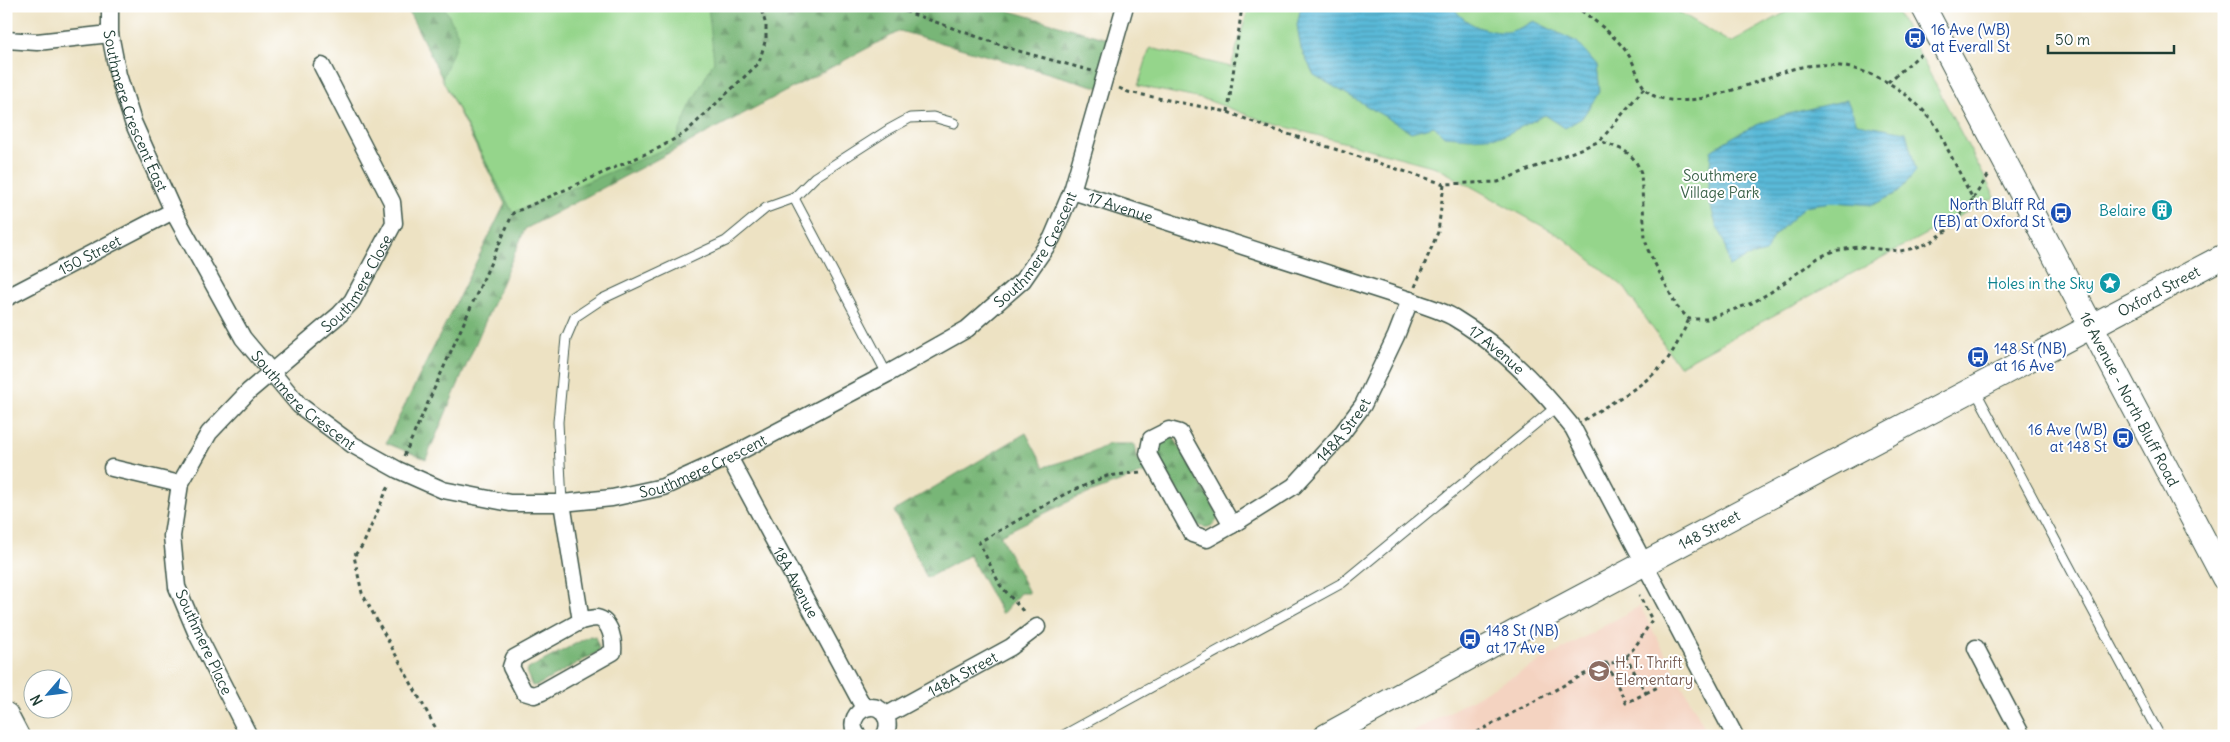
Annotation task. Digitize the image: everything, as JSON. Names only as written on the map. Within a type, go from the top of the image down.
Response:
[{"type":"main road","name":"16 Avenue - North Bluff Road","points":[[1922,6],[2224,578]]},
{"type":"main road","name":"Oxford Street","points":[[2092,327],[2224,256]]},
{"type":"main road","name":"148 Street","points":[[1326,736],[1645,563],[2092,327]]},
{"type":"main road","points":[[6,714],[17,736]]},
{"type":"street","name":"Southmere Crescent East","points":[[110,6],[110,34],[118,75],[133,122],[173,211]]},
{"type":"street","name":"Southmere Crescent","points":[[173,211],[243,338],[299,405],[353,445],[398,470],[443,490],[476,497],[510,503],[562,503],[612,498],[662,487],[729,457],[887,374],[968,329],[1023,280],[1052,238],[1072,191],[1125,6]]},
{"type":"street","points":[[6,40],[36,42],[110,34]]},
{"type":"street","name":"Southmere Close","points":[[270,372],[340,314],[352,301],[394,223],[392,202],[322,66]]},
{"type":"street","name":"17 Avenue","points":[[1072,191],[1410,300],[1452,316],[1513,361],[1573,428],[1735,736]]},
{"type":"street","name":"150 Street","points":[[6,298],[173,211]]},
{"type":"street","name":"148A Street","points":[[1232,525],[1180,434],[1169,430],[1152,439],[1148,454],[1156,470],[1192,534],[1207,539],[1232,525],[1294,486],[1339,437],[1363,405],[1396,336],[1410,300]]},
{"type":"street","name":"Southmere Place","points":[[249,736],[196,632],[177,587],[172,536],[180,484],[209,433],[270,372]]},
{"type":"street","name":"18A Avenue","points":[[729,457],[864,708]]},
{"type":"street","points":[[112,468],[180,484]]},
{"type":"street","points":[[562,503],[581,621]]},
{"type":"street","points":[[597,618],[604,623],[612,634],[613,652],[542,692],[534,695],[524,692],[511,667],[514,658],[581,621],[597,618]]},
{"type":"street","name":"148A Street","points":[[885,716],[1011,647],[1037,627]]},
{"type":"street","points":[[1976,648],[2022,736]]},
{"type":"street","points":[[854,735],[853,721],[859,711],[864,708],[878,709],[885,716],[888,727],[884,736]]},
{"type":"lane","points":[[562,503],[558,422],[566,338],[575,317],[602,299],[726,241],[766,208],[794,198],[815,177],[910,118],[933,116],[954,123]]},
{"type":"lane","points":[[794,198],[887,374]]},
{"type":"lane","points":[[1975,389],[2160,736]]},
{"type":"lane","points":[[1062,736],[1342,583],[1556,407]]},
{"type":"path","points":[[404,456],[513,213],[661,147],[686,132],[759,63],[766,38],[766,25],[760,6]]},
{"type":"path","points":[[890,6],[1015,50],[1093,71]]},
{"type":"path","points":[[1228,112],[1242,6]]},
{"type":"path","points":[[1575,6],[1595,21],[1631,59],[1644,88],[1652,95],[1666,99],[1698,98],[1724,93],[1805,66],[1850,67],[1888,82],[1921,107],[1935,123],[1973,199]]},
{"type":"path","points":[[1888,82],[1921,54]]},
{"type":"path","points":[[1120,80],[1118,89],[1123,91],[1228,112],[1266,127],[1444,184],[1498,182],[1600,141],[1644,88]]},
{"type":"path","points":[[1600,141],[1632,155],[1638,162],[1641,172],[1645,238],[1648,250],[1677,307],[1689,319],[1706,319],[1752,303],[1771,292],[1818,258],[1833,251],[1858,247],[1900,250],[1915,248],[1932,242],[1950,228],[1984,182]]},
{"type":"path","points":[[1410,300],[1438,232],[1444,184]]},
{"type":"path","points":[[1573,428],[1646,380],[1665,362],[1678,344],[1689,319]]},
{"type":"path","points":[[1022,611],[1000,584],[979,542],[1065,494],[1107,476],[1156,470]]},
{"type":"path","points":[[388,487],[363,545],[354,556],[356,566],[362,593],[440,736]]},
{"type":"path","points":[[1470,736],[1607,664],[1612,664],[1626,657],[1652,620],[1639,595]]},
{"type":"path","points":[[1626,657],[1646,693]]},
{"type":"path","points":[[1607,664],[1626,704],[1660,686]]},
{"type":"shaded area","name":"H. T. Thrift Elementary","points":[[1640,606],[1709,736],[1406,736]]},
{"type":"green space","points":[[406,6],[993,6],[1114,41],[1101,88],[900,31],[525,229],[426,459],[386,443],[505,204]]},
{"type":"green space","points":[[444,6],[708,6],[714,61],[690,106],[674,145],[513,213],[442,79],[459,37]]},
{"type":"green space","name":"Southmere Village Park","points":[[1249,6],[1669,6],[1731,43],[1797,6],[1894,6],[1995,197],[1679,366],[1624,287],[1562,237],[1436,167],[1264,121],[1207,100],[1138,86],[1150,48],[1231,67]]},
{"type":"green space","points":[[1026,433],[1044,467],[1091,453],[1109,444],[1134,444],[1136,456],[1146,472],[1074,499],[1000,535],[1029,593],[1020,593],[1002,614],[969,555],[927,578],[894,511]]},
{"type":"green space","points":[[1173,436],[1219,516],[1210,526],[1204,527],[1197,524],[1155,452],[1157,440]]},
{"type":"green space","points":[[590,636],[595,637],[599,648],[598,652],[538,685],[532,686],[526,671]]},
{"type":"water","points":[[1301,6],[1453,6],[1468,22],[1497,32],[1512,31],[1534,21],[1577,42],[1597,65],[1600,91],[1582,118],[1565,128],[1545,115],[1503,136],[1470,138],[1444,136],[1434,126],[1411,132],[1314,75],[1301,49],[1297,25]]},
{"type":"water","points":[[1847,100],[1857,123],[1906,132],[1916,171],[1899,192],[1873,205],[1832,202],[1805,206],[1773,237],[1766,252],[1747,257],[1729,267],[1724,239],[1716,225],[1708,196],[1711,151],[1761,123],[1792,113]]},
{"type":"place","name":"16 Ave (WB) at Everall St","points":[[1915,38]]},
{"type":"place","name":"Belaire","points":[[2162,210]]},
{"type":"place","name":"North Bluff Rd (EB) at Oxford St","points":[[2061,213]]},
{"type":"place","name":"Holes in the Sky","points":[[2110,283]]},
{"type":"place","name":"148 St (NB) at 16 Ave","points":[[1978,357]]},
{"type":"place","name":"16 Ave (WB) at 148 St","points":[[2123,438]]},
{"type":"place","name":"148 St (NB) at 17 Ave","points":[[1470,639]]},
{"type":"place","name":"H. T. Thrift Elementary","points":[[1599,671]]}]
